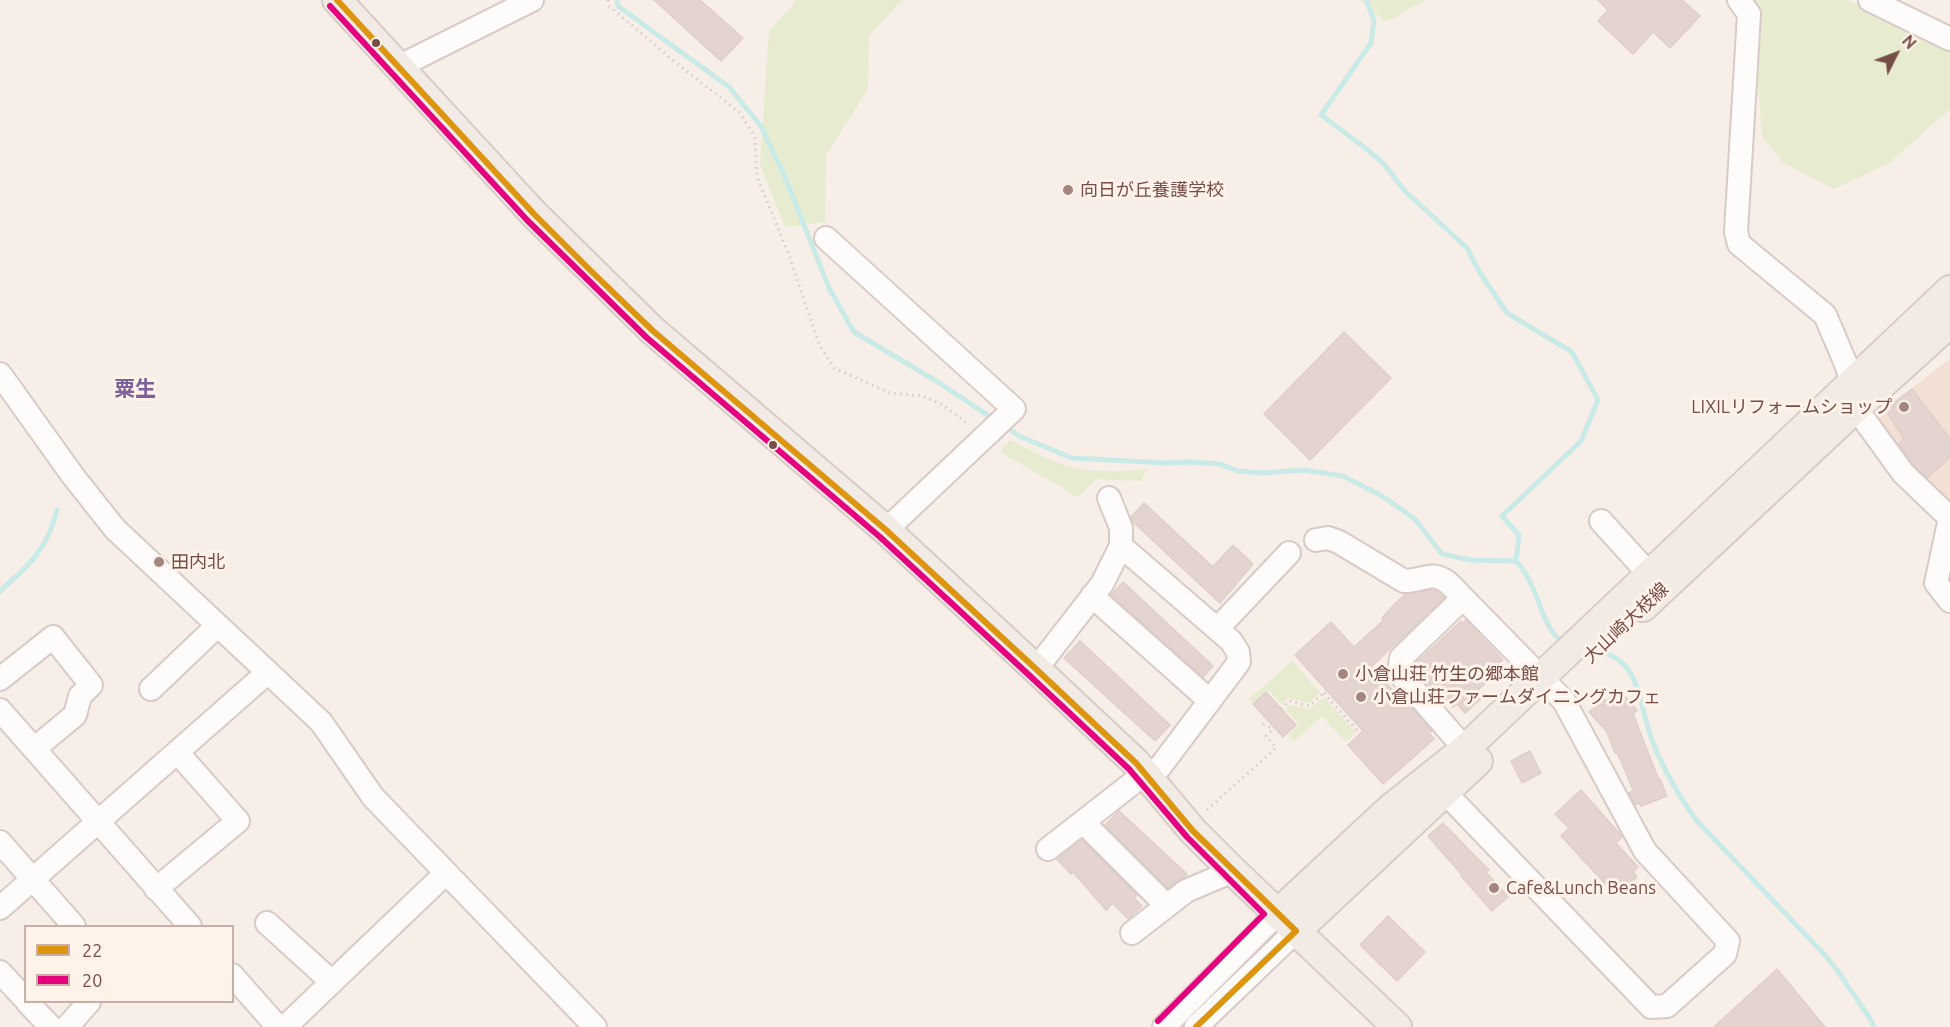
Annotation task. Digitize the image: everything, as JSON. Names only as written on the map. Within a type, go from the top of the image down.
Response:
[{"type":"main road","points":[[337,0],[534,214],[644,322],[886,530],[1036,669],[1147,774],[1193,831],[1233,871],[1397,1027]]},
{"type":"main road","name":"大山崎大枝線","points":[[1287,923],[1390,809],[1437,785],[1547,684],[1855,394],[1950,290]]},
{"type":"main road","name":"大山崎大枝線","points":[[1437,785],[1465,748],[1547,684],[1649,574],[1855,394],[1949,325]]},
{"type":"street","points":[[398,68],[532,0]]},
{"type":"street","points":[[1739,0],[1749,14],[1736,232],[1739,244],[1825,315],[1863,418],[1903,473],[1950,519],[1936,583],[1950,601]]},
{"type":"street","points":[[1870,0],[1950,39]]},
{"type":"street","points":[[826,238],[1014,409],[886,530]]},
{"type":"street","points":[[0,374],[73,476],[115,528],[321,722],[373,797],[446,873],[581,1023]]},
{"type":"street","points":[[1036,669],[1111,569],[1121,546],[1121,528],[1109,498]]},
{"type":"street","points":[[1600,520],[1649,574]]},
{"type":"street","points":[[1316,540],[1328,538],[1339,542],[1404,581],[1439,578],[1446,581],[1463,598],[1564,701],[1645,851],[1728,940],[1725,954],[1666,1006],[1650,1007],[1437,785]]},
{"type":"street","points":[[1048,849],[1134,782],[1160,767],[1239,662],[1238,652],[1231,641],[1121,546]]},
{"type":"street","points":[[1217,629],[1289,553]]},
{"type":"street","points":[[1092,596],[1210,701]]},
{"type":"street","points":[[1463,598],[1401,658],[1399,673],[1465,748]]},
{"type":"street","points":[[152,689],[217,626]]},
{"type":"street","points":[[0,679],[53,637],[91,685],[80,696],[75,715],[34,749]]},
{"type":"street","points":[[0,908],[267,673]]},
{"type":"street","points":[[0,710],[188,925]]},
{"type":"street","points":[[156,889],[238,821],[177,752]]},
{"type":"street","points":[[1083,822],[1166,905]]},
{"type":"street","points":[[0,842],[72,925]]},
{"type":"street","points":[[1132,933],[1186,891],[1233,871]]},
{"type":"street","points":[[234,977],[286,1026],[446,873]]},
{"type":"street","points":[[267,923],[332,982]]},
{"type":"street","points":[[1164,1027],[1287,923]]},
{"type":"street","points":[[1196,1027],[1287,923]]},
{"type":"street","points":[[0,972],[24,999]]},
{"type":"street","points":[[28,1003],[51,1027]]},
{"type":"street","points":[[67,1027],[88,1003]]},
{"type":"path","points":[[608,0],[608,5],[740,113],[755,138],[758,177],[789,255],[819,344],[834,368],[890,393],[923,396],[943,405],[984,438]]},
{"type":"path","points":[[1281,708],[1289,701],[1310,706],[1325,692],[1360,734]]},
{"type":"path","points":[[1203,813],[1276,748],[1266,736],[1272,730],[1266,723]]},
{"type":"shaded area","points":[[1950,359],[1950,507],[1904,461],[1875,416]]},
{"type":"green space","points":[[797,0],[902,0],[869,36],[868,89],[826,155],[825,222],[785,227],[760,165],[769,31]]},
{"type":"green space","points":[[1360,0],[1426,0],[1386,22]]},
{"type":"green space","points":[[1751,0],[1848,0],[1950,50],[1950,109],[1889,163],[1834,189],[1782,162],[1762,136]]},
{"type":"green space","points":[[1010,440],[1047,458],[1080,469],[1147,470],[1141,481],[1096,479],[1077,498],[1001,452]]},
{"type":"green space","points":[[1292,661],[1320,692],[1309,703],[1288,698],[1281,704],[1268,690],[1253,703],[1249,699]]},
{"type":"green space","points":[[1324,697],[1356,733],[1346,742],[1322,716],[1294,741],[1288,735],[1299,724],[1285,709],[1291,705],[1310,709]]},
{"type":"building","points":[[654,0],[700,0],[743,38],[721,61]]},
{"type":"building","points":[[1598,0],[1682,0],[1700,16],[1670,48],[1653,32],[1633,54],[1598,21],[1608,10]]},
{"type":"building","points":[[1344,332],[1391,378],[1310,460],[1264,414]]},
{"type":"building","points":[[1912,389],[1950,439],[1950,457],[1927,478],[1913,464],[1899,444],[1904,439],[1885,409]]},
{"type":"building","points":[[1144,503],[1213,567],[1233,545],[1253,564],[1220,603],[1134,523],[1131,517]]},
{"type":"building","points":[[1123,582],[1213,666],[1203,677],[1111,595]]},
{"type":"building","points":[[1430,590],[1444,598],[1371,667],[1432,731],[1429,733],[1434,739],[1383,784],[1348,745],[1363,731],[1295,655],[1331,622],[1354,647],[1384,620],[1382,618],[1405,594]]},
{"type":"building","points":[[1466,620],[1503,660],[1499,663],[1503,667],[1478,690],[1484,696],[1465,713],[1457,704],[1453,707],[1448,702],[1446,704],[1422,679],[1415,664],[1461,621],[1463,623]]},
{"type":"building","points":[[1080,641],[1170,725],[1155,741],[1064,658]]},
{"type":"building","points":[[1619,690],[1637,710],[1633,714],[1667,796],[1641,806],[1640,803],[1635,805],[1629,793],[1633,790],[1607,732],[1589,712]]},
{"type":"building","points":[[1266,692],[1296,725],[1283,737],[1253,704]]},
{"type":"building","points":[[1530,751],[1541,773],[1522,783],[1511,761]]},
{"type":"building","points":[[1581,790],[1620,834],[1622,837],[1616,843],[1638,867],[1633,872],[1637,877],[1619,894],[1614,889],[1612,891],[1561,836],[1569,828],[1555,814]]},
{"type":"building","points":[[1119,811],[1187,874],[1168,888],[1105,825]]},
{"type":"building","points":[[1443,823],[1489,870],[1486,872],[1508,897],[1492,911],[1428,836]]},
{"type":"building","points":[[1082,840],[1137,895],[1134,898],[1142,906],[1128,919],[1113,903],[1106,910],[1073,872],[1071,874],[1057,859]]},
{"type":"building","points":[[1388,916],[1425,952],[1397,981],[1360,945]]},
{"type":"building","points":[[1777,969],[1825,1027],[1714,1027]]},
{"type":"waterway","points":[[617,0],[618,6],[729,87],[761,126],[785,177],[829,288],[854,332],[941,384],[995,420]]},
{"type":"waterway","points":[[1366,0],[1374,20],[1371,43],[1321,115],[1384,164],[1404,190],[1467,248],[1480,273],[1507,313],[1572,352],[1598,400],[1581,441],[1502,516],[1519,535],[1516,561]]},
{"type":"waterway","points":[[1006,427],[1019,436],[1072,458],[1166,463],[1191,462],[1220,464],[1238,471],[1260,473],[1304,470],[1343,476],[1382,496],[1415,519],[1442,554],[1470,560],[1516,561],[1529,579],[1549,626],[1566,644]]},
{"type":"waterway","points":[[0,591],[20,573],[43,546],[57,510]]},
{"type":"waterway","points":[[1586,649],[1605,653],[1619,660],[1629,670],[1658,755],[1690,812],[1824,954],[1874,1027]]},
{"type":"transit line","name":"22","points":[[337,0],[534,214],[590,270],[652,330],[886,530],[1036,669],[1136,763],[1193,831],[1296,931],[1196,1027]]},
{"type":"transit line","name":"20","points":[[330,6],[527,220],[646,337],[880,537],[1030,676],[1129,769],[1187,837],[1264,914],[1158,1021]]},
{"type":"place","name":"向日が丘養護学校","points":[[1068,190]]},
{"type":"place","name":"LIXILリフォームショップ","points":[[1904,407]]},
{"type":"place","name":"田内北","points":[[159,562]]},
{"type":"place","name":"小倉山荘 竹生の郷本館","points":[[1343,674]]},
{"type":"place","name":"小倉山荘ファームダイニングカフェ","points":[[1361,697]]},
{"type":"place","name":"Cafe&Lunch Beans","points":[[1494,888]]},
{"type":"district","name":"粟生","points":[[135,389]]}]
